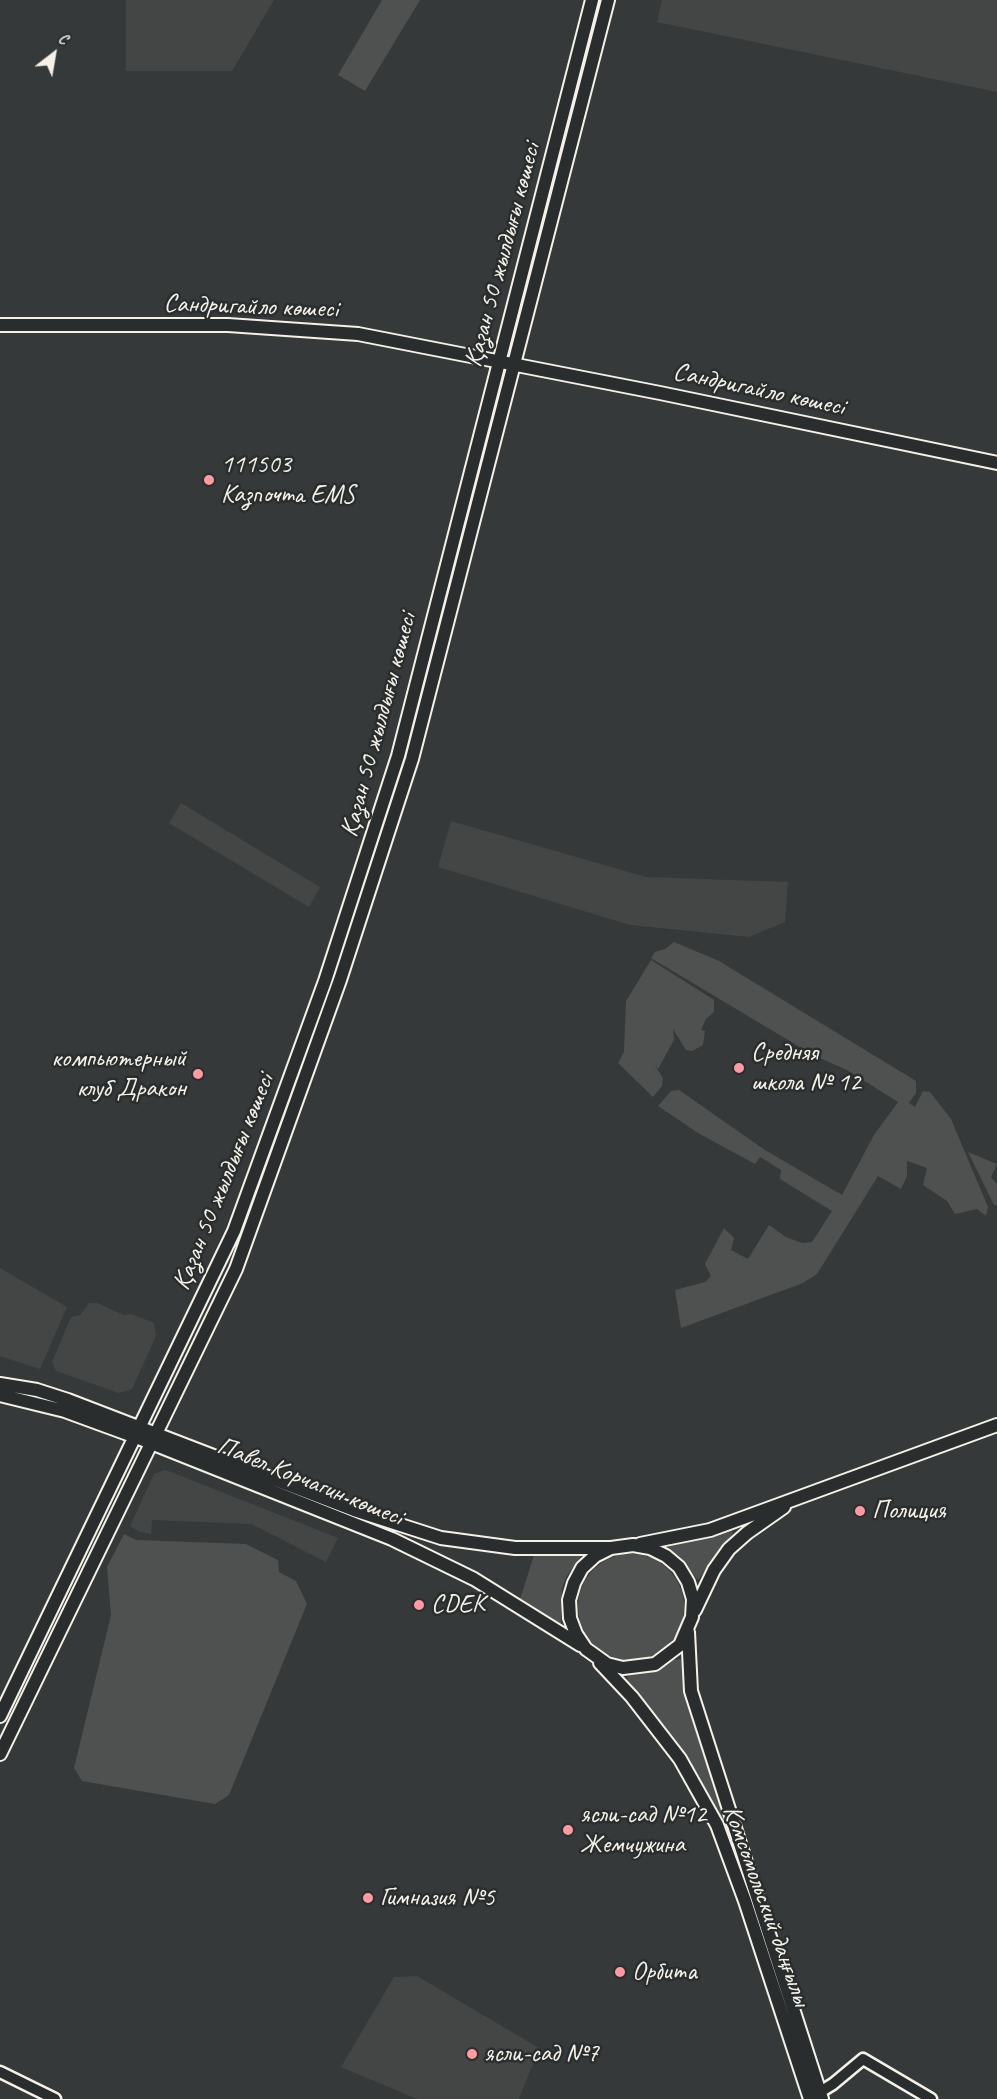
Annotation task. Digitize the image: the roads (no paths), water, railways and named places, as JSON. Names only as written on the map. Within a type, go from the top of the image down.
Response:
[{"type":"street","name":"Қазан 50 жылдығы көшесі","points":[[21,1672],[139,1432],[234,1231],[325,981],[378,820],[411,701],[592,0]]},
{"type":"street","name":"Қазан 50 жылдығы көшесі","points":[[36,1680],[236,1269],[279,1154],[387,842],[426,705],[608,0]]},
{"type":"street","points":[[531,242],[544,245]]},
{"type":"street","name":"Сандригайло көшесі","points":[[0,325],[228,325],[313,329],[398,341],[997,463]]},
{"type":"street","points":[[480,434],[495,438]]},
{"type":"street","points":[[411,701],[426,705]]},
{"type":"street","points":[[264,1149],[279,1154]]},
{"type":"street","name":"Павел Корчагин көшесі","points":[[0,1384],[37,1390],[67,1406],[217,1463],[425,1554],[528,1610],[589,1652]]},
{"type":"street","name":"Павел Корчагин көшесі","points":[[0,1395],[67,1406]]},
{"type":"street","points":[[799,1497],[747,1533],[729,1549],[714,1570],[692,1617],[688,1631],[669,1656],[647,1666],[623,1668],[607,1664],[589,1652],[576,1634],[570,1618],[569,1600],[574,1583],[589,1562],[611,1548],[710,1530],[799,1497],[997,1425]]},
{"type":"street","name":"Павел Корчагин көшесі","points":[[217,1463],[441,1538],[514,1548],[611,1548]]},
{"type":"street","points":[[633,1545],[650,1548],[666,1556],[679,1568],[688,1582],[693,1599],[692,1617]]},
{"type":"street","name":"Комсомольский даңғылы","points":[[688,1631],[691,1691],[815,2096]]},
{"type":"street","name":"Комсомольский даңғылы","points":[[589,1652],[632,1696],[680,1759],[717,1825],[815,2096]]},
{"type":"street","points":[[0,1716],[21,1672],[36,1680],[0,1754]]},
{"type":"street","points":[[815,2096],[863,2059],[931,2099]]},
{"type":"street","points":[[0,2072],[55,2099]]},
{"type":"place","name":"111503 Казпочта EMS","points":[[209,480]]},
{"type":"place","name":"Средняя школа № 12","points":[[739,1068]]},
{"type":"place","name":"компьютерный клуб Дракон","points":[[198,1074]]},
{"type":"place","name":"Полиция","points":[[860,1511]]},
{"type":"place","name":"CDEK","points":[[419,1605]]},
{"type":"place","name":"ясли-сад №12 Жемчужина","points":[[568,1830]]},
{"type":"place","name":"Гимназия №5","points":[[368,1898]]},
{"type":"place","name":"Орбита","points":[[620,1972]]},
{"type":"place","name":"ясли-сад №7","points":[[472,2054]]}]
